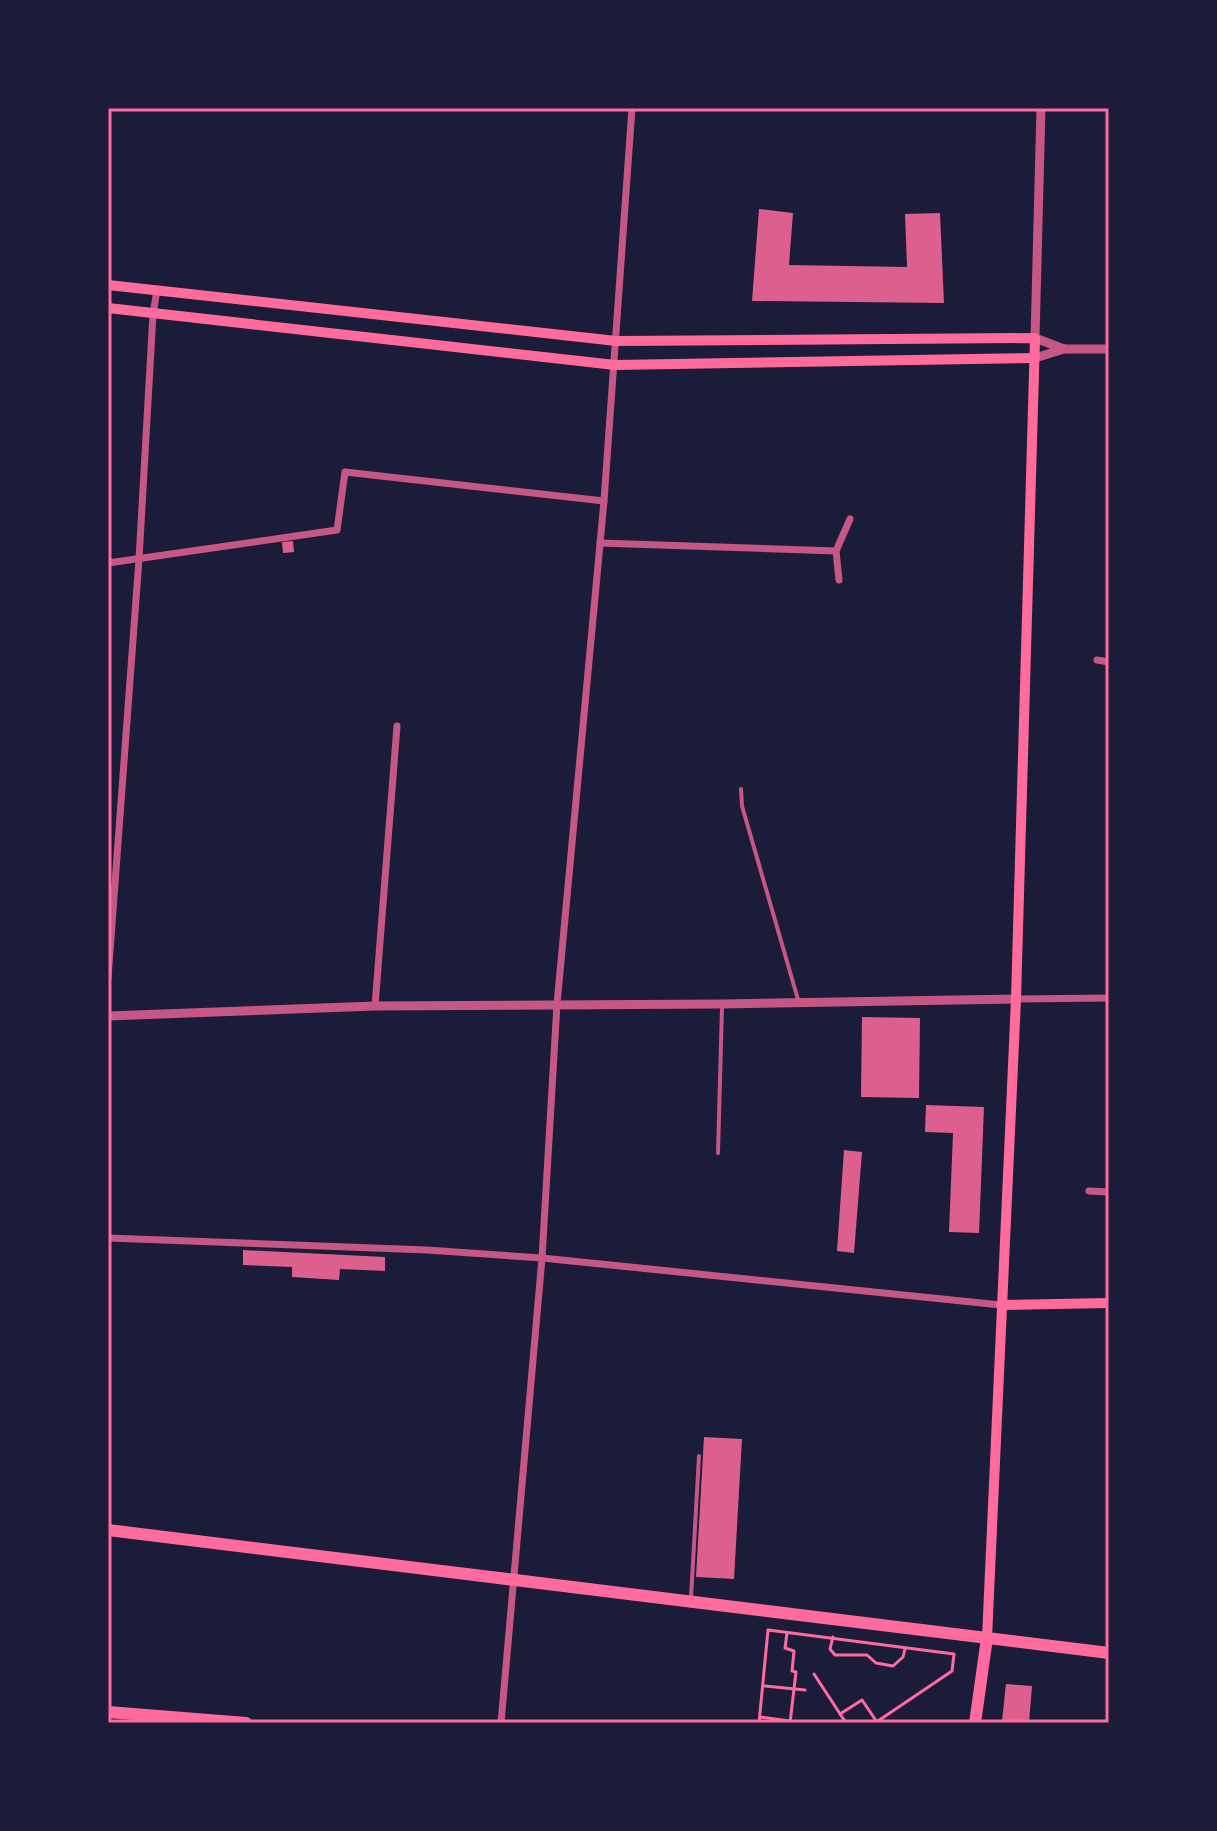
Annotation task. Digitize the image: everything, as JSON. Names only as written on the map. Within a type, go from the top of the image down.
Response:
[{"type":"main road","points":[[108,285],[616,341],[1035,338],[1016,999],[987,1638],[975,1723]]},
{"type":"main road","points":[[108,308],[615,365],[1035,358]]},
{"type":"main road","points":[[1001,1305],[1109,1303]]},
{"type":"main road","points":[[108,1530],[1109,1653]]},
{"type":"main road","points":[[108,1712],[246,1723]]},
{"type":"street","points":[[501,1723],[542,1258],[557,1004],[604,501],[632,108]]},
{"type":"street","points":[[1041,108],[1035,338],[1064,349]]},
{"type":"street","points":[[108,978],[157,290]]},
{"type":"street","points":[[1035,358],[1064,349],[1109,349]]},
{"type":"street","points":[[108,563],[337,530],[345,472],[604,501]]},
{"type":"street","points":[[839,580],[836,551],[850,519]]},
{"type":"street","points":[[600,543],[836,551]]},
{"type":"street","points":[[1097,660],[1109,662]]},
{"type":"street","points":[[375,1006],[397,726]]},
{"type":"street","points":[[108,1016],[375,1006],[1109,998]]},
{"type":"street","points":[[1089,1191],[1109,1192]]},
{"type":"street","points":[[108,1238],[427,1250],[542,1258],[1001,1305]]},
{"type":"lane","points":[[741,789],[742,806],[799,1003]]},
{"type":"lane","points":[[718,1153],[722,1004]]},
{"type":"lane","points":[[690,1603],[699,1456]]},
{"type":"path","points":[[759,1723],[768,1630],[954,1654],[952,1671],[876,1722],[862,1700],[840,1714]]},
{"type":"path","points":[[760,1717],[790,1722],[796,1672],[792,1671],[794,1651],[785,1648],[787,1633]]},
{"type":"path","points":[[833,1637],[830,1649],[835,1655],[867,1655],[876,1663],[893,1666],[903,1657],[906,1647]]},
{"type":"path","points":[[814,1674],[846,1723]]},
{"type":"path","points":[[763,1686],[805,1690]]},
{"type":"building","points":[[759,209],[793,213],[789,265],[907,267],[905,214],[940,213],[944,303],[752,301]]},
{"type":"building","points":[[293,541],[294,552],[283,553],[282,542]]},
{"type":"building","points":[[862,1017],[920,1018],[919,1098],[861,1097]]},
{"type":"building","points":[[926,1105],[984,1107],[979,1233],[949,1232],[953,1133],[925,1132]]},
{"type":"building","points":[[844,1150],[862,1152],[854,1253],[837,1251]]},
{"type":"building","points":[[243,1250],[385,1257],[385,1271],[340,1269],[339,1280],[292,1277],[292,1267],[243,1265]]},
{"type":"building","points":[[704,1437],[742,1439],[734,1579],[696,1577]]},
{"type":"building","points":[[1006,1684],[1032,1686],[1029,1723],[1002,1721]]}]
